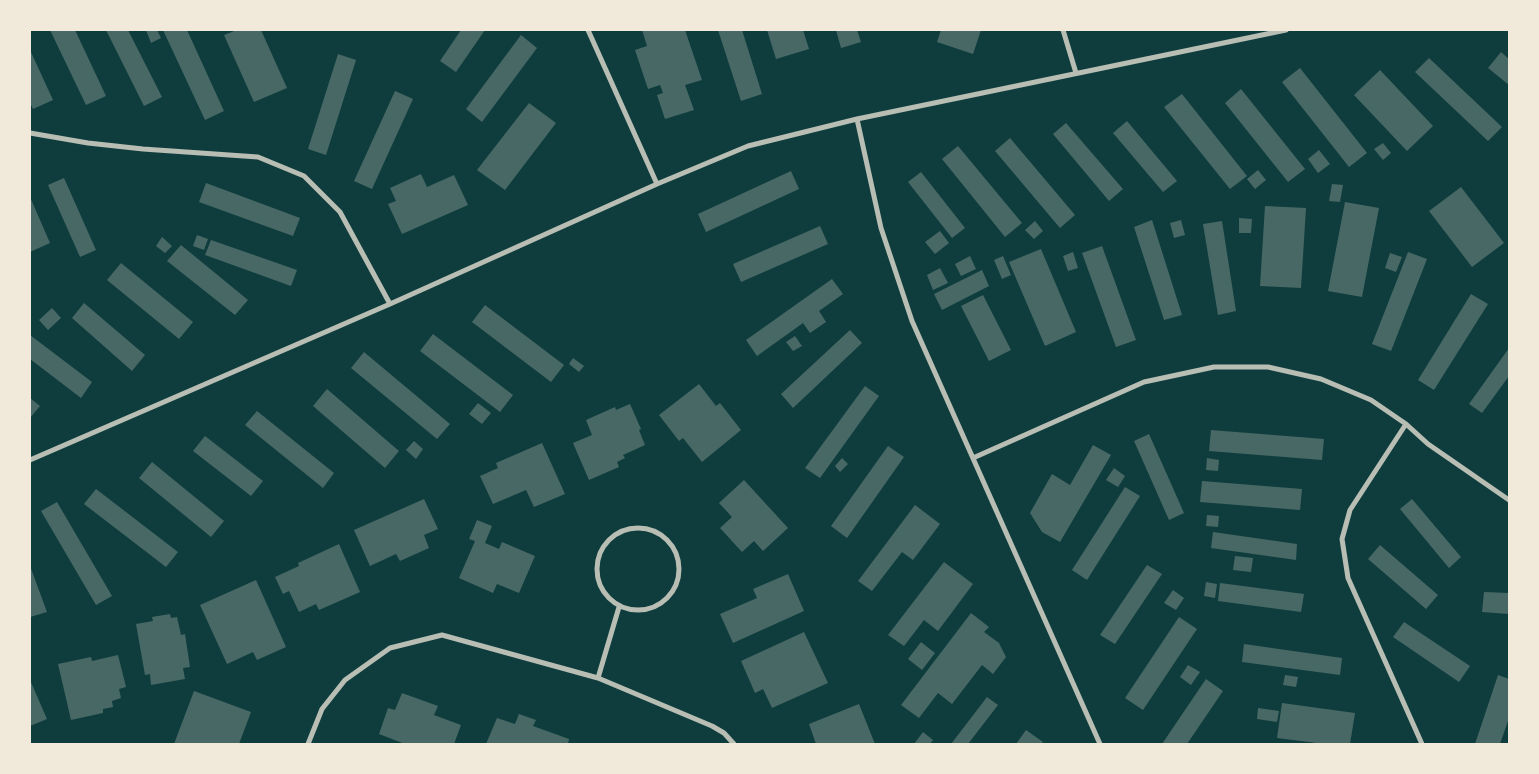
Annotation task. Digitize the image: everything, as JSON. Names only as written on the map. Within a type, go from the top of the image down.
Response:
[{"type":"street","points":[[588,30],[658,184]]},
{"type":"street","points":[[1062,30],[1076,73]]},
{"type":"street","points":[[30,460],[748,146],[857,119],[1286,30]]},
{"type":"street","points":[[857,119],[881,228],[912,321],[1100,744]]},
{"type":"street","points":[[30,133],[88,143],[143,149],[258,156],[304,176],[340,212],[390,304]]},
{"type":"street","points":[[973,458],[1144,382],[1214,367],[1268,367],[1321,379],[1370,400],[1406,424],[1428,444],[1509,500]]},
{"type":"street","points":[[1406,424],[1350,510],[1342,539],[1348,578],[1422,744]]},
{"type":"street","points":[[636,528],[649,529],[662,535],[672,545],[678,557],[680,571],[677,584],[670,596],[660,605],[647,610],[633,611],[620,607],[608,599],[600,588],[596,575],[597,562],[602,549],[610,538],[622,531],[636,528]]},
{"type":"street","points":[[598,678],[620,607]]},
{"type":"street","points":[[308,744],[322,709],[345,680],[390,648],[442,635],[598,678],[712,726],[724,733],[734,744]]},
{"type":"building","points":[[50,30],[75,30],[106,96],[86,105]]},
{"type":"building","points":[[106,30],[128,30],[162,97],[144,106]]},
{"type":"building","points":[[146,30],[157,30],[161,38],[151,43]]},
{"type":"building","points":[[163,30],[187,30],[224,111],[205,120]]},
{"type":"building","points":[[237,30],[261,30],[287,88],[254,102],[224,35]]},
{"type":"building","points":[[461,30],[485,30],[456,72],[440,61]]},
{"type":"building","points":[[642,30],[685,30],[702,80],[685,85],[694,110],[665,119],[657,95],[663,93],[660,85],[648,89],[635,50],[647,46]]},
{"type":"building","points":[[718,30],[742,30],[762,94],[741,101]]},
{"type":"building","points":[[767,30],[803,30],[809,49],[776,59]]},
{"type":"building","points":[[836,30],[857,30],[861,42],[841,48]]},
{"type":"building","points":[[941,30],[981,30],[973,54],[937,42]]},
{"type":"building","points":[[521,35],[537,48],[482,122],[466,109]]},
{"type":"building","points":[[30,50],[53,100],[33,109],[30,103]]},
{"type":"building","points":[[1501,52],[1509,59],[1509,85],[1488,68]]},
{"type":"building","points":[[338,54],[356,60],[326,155],[308,149]]},
{"type":"building","points":[[1429,58],[1502,127],[1488,141],[1415,72]]},
{"type":"building","points":[[1300,68],[1367,153],[1349,167],[1282,82]]},
{"type":"building","points":[[1380,70],[1433,126],[1407,151],[1354,95]]},
{"type":"building","points":[[1241,89],[1305,169],[1288,182],[1225,103]]},
{"type":"building","points":[[395,91],[413,99],[372,189],[354,181]]},
{"type":"building","points":[[1182,94],[1247,176],[1230,189],[1164,107]]},
{"type":"building","points":[[529,103],[556,123],[505,190],[477,170]]},
{"type":"building","points":[[1127,121],[1177,181],[1163,192],[1113,133]]},
{"type":"building","points":[[1066,123],[1123,189],[1109,201],[1053,134]]},
{"type":"building","points":[[1010,138],[1075,215],[1060,228],[995,151]]},
{"type":"building","points":[[1383,143],[1391,153],[1383,160],[1374,149]]},
{"type":"building","points":[[958,146],[1022,223],[1005,237],[942,159]]},
{"type":"building","points":[[1319,150],[1330,164],[1318,173],[1308,159]]},
{"type":"building","points":[[1258,170],[1266,180],[1255,189],[1247,179]]},
{"type":"building","points":[[791,171],[799,189],[706,232],[698,214]]},
{"type":"building","points":[[921,172],[965,228],[952,238],[908,182]]},
{"type":"building","points":[[421,174],[427,187],[454,175],[468,205],[402,234],[388,204],[396,201],[390,188]]},
{"type":"building","points":[[64,178],[96,250],[80,257],[48,185]]},
{"type":"building","points":[[206,183],[300,218],[293,236],[199,202]]},
{"type":"building","points":[[1332,184],[1343,185],[1340,202],[1329,201]]},
{"type":"building","points":[[1461,187],[1504,243],[1472,267],[1429,211]]},
{"type":"building","points":[[30,197],[50,243],[30,252]]},
{"type":"building","points":[[1345,202],[1379,208],[1362,297],[1328,291]]},
{"type":"building","points":[[1265,206],[1306,208],[1301,288],[1260,286]]},
{"type":"building","points":[[1239,218],[1252,219],[1251,233],[1239,233]]},
{"type":"building","points":[[1152,220],[1182,315],[1164,320],[1134,227]]},
{"type":"building","points":[[1181,220],[1185,235],[1174,238],[1170,223]]},
{"type":"building","points":[[1035,221],[1043,231],[1034,239],[1025,230]]},
{"type":"building","points":[[1222,221],[1236,311],[1218,315],[1203,224]]},
{"type":"building","points":[[820,226],[828,244],[741,282],[733,264]]},
{"type":"building","points":[[940,231],[949,243],[935,254],[925,242]]},
{"type":"building","points":[[197,235],[208,239],[204,250],[193,246]]},
{"type":"building","points":[[162,237],[172,246],[165,253],[156,246]]},
{"type":"building","points":[[211,240],[297,270],[291,286],[205,255]]},
{"type":"building","points":[[181,245],[248,300],[235,315],[167,261]]},
{"type":"building","points":[[1102,246],[1136,340],[1116,347],[1082,253]]},
{"type":"building","points":[[1041,249],[1076,332],[1045,346],[1009,262]]},
{"type":"building","points":[[1073,252],[1078,268],[1068,271],[1063,256]]},
{"type":"building","points":[[1408,252],[1427,259],[1391,351],[1372,344]]},
{"type":"building","points":[[1390,253],[1402,257],[1396,272],[1385,268]]},
{"type":"building","points":[[970,256],[976,269],[961,276],[955,264]]},
{"type":"building","points":[[1003,256],[1011,275],[1002,279],[994,260]]},
{"type":"building","points":[[121,263],[193,322],[179,339],[107,280]]},
{"type":"building","points":[[940,268],[948,283],[933,290],[927,275]]},
{"type":"building","points":[[982,270],[989,286],[942,310],[934,294]]},
{"type":"building","points":[[832,279],[843,294],[819,311],[826,322],[810,333],[803,323],[757,356],[746,340]]},
{"type":"building","points":[[1471,294],[1488,304],[1434,390],[1418,380]]},
{"type":"building","points":[[983,295],[1011,350],[989,361],[961,306]]},
{"type":"building","points":[[84,303],[145,355],[132,371],[72,318]]},
{"type":"building","points":[[485,305],[564,365],[551,382],[472,322]]},
{"type":"building","points":[[52,308],[61,318],[48,330],[39,320]]},
{"type":"building","points":[[850,330],[862,343],[793,408],[781,394]]},
{"type":"building","points":[[433,334],[513,395],[500,412],[420,351]]},
{"type":"building","points":[[30,335],[92,382],[81,398],[30,359]]},
{"type":"building","points":[[795,336],[802,346],[793,351],[786,342]]},
{"type":"building","points":[[1509,348],[1509,376],[1482,413],[1469,404]]},
{"type":"building","points":[[364,352],[450,424],[437,439],[351,368]]},
{"type":"building","points":[[573,358],[584,366],[579,372],[569,364]]},
{"type":"building","points":[[699,384],[716,406],[720,403],[741,430],[702,462],[683,438],[679,441],[659,415]]},
{"type":"building","points":[[865,386],[879,396],[820,478],[805,468]]},
{"type":"building","points":[[327,389],[399,451],[385,468],[313,406]]},
{"type":"building","points":[[30,398],[40,406],[30,418]]},
{"type":"building","points":[[478,403],[491,413],[482,424],[469,414]]},
{"type":"building","points":[[630,404],[641,429],[639,430],[645,445],[623,455],[625,458],[617,462],[619,467],[589,480],[573,443],[592,435],[586,420],[615,407],[616,410]]},
{"type":"building","points":[[257,411],[334,473],[323,488],[245,425]]},
{"type":"building","points":[[1211,430],[1324,439],[1322,460],[1209,451]]},
{"type":"building","points":[[1149,434],[1184,513],[1169,520],[1134,441]]},
{"type":"building","points":[[205,436],[263,481],[251,496],[193,451]]},
{"type":"building","points":[[414,441],[423,449],[416,459],[406,450]]},
{"type":"building","points":[[542,443],[565,494],[534,507],[526,490],[493,504],[480,476],[498,468],[496,463]]},
{"type":"building","points":[[1093,445],[1111,455],[1060,542],[1042,532],[1030,513],[1052,474],[1070,485]]},
{"type":"building","points":[[888,446],[904,457],[847,538],[831,526]]},
{"type":"building","points":[[842,458],[848,464],[840,472],[835,466]]},
{"type":"building","points":[[1207,458],[1219,460],[1218,471],[1206,470]]},
{"type":"building","points":[[152,462],[224,521],[211,537],[139,478]]},
{"type":"building","points":[[1114,468],[1125,476],[1118,487],[1106,480]]},
{"type":"building","points":[[744,480],[788,528],[763,551],[754,541],[742,552],[720,528],[732,517],[719,503]]},
{"type":"building","points":[[1202,481],[1302,489],[1300,510],[1200,502]]},
{"type":"building","points":[[1125,487],[1140,496],[1087,580],[1072,570]]},
{"type":"building","points":[[96,489],[178,552],[166,567],[84,504]]},
{"type":"building","points":[[424,499],[438,529],[424,535],[429,548],[400,561],[396,554],[370,566],[354,530]]},
{"type":"building","points":[[1412,499],[1461,557],[1449,568],[1400,509]]},
{"type":"building","points":[[57,502],[112,596],[96,605],[41,511]]},
{"type":"building","points":[[915,505],[940,524],[913,560],[902,552],[872,591],[858,581]]},
{"type":"building","points":[[1207,515],[1219,516],[1218,527],[1206,526]]},
{"type":"building","points":[[477,520],[492,526],[485,543],[499,549],[502,542],[535,556],[519,593],[497,584],[493,593],[459,578],[475,541],[469,539]]},
{"type":"building","points":[[1213,532],[1297,544],[1296,560],[1211,548]]},
{"type":"building","points":[[339,544],[360,592],[319,610],[316,604],[299,612],[289,591],[283,594],[275,577],[299,566],[298,563]]},
{"type":"building","points":[[1380,545],[1438,595],[1426,609],[1368,559]]},
{"type":"building","points":[[1235,556],[1253,558],[1251,572],[1233,570]]},
{"type":"building","points":[[944,562],[973,584],[938,631],[924,620],[904,646],[888,635]]},
{"type":"building","points":[[1147,565],[1162,574],[1115,644],[1100,635]]},
{"type":"building","points":[[30,566],[47,612],[30,617]]},
{"type":"building","points":[[788,574],[804,611],[733,643],[720,614],[757,598],[753,589]]},
{"type":"building","points":[[256,580],[286,647],[257,660],[253,652],[227,664],[200,605]]},
{"type":"building","points":[[1206,582],[1217,584],[1215,598],[1204,596]]},
{"type":"building","points":[[1220,583],[1304,594],[1301,612],[1218,601]]},
{"type":"building","points":[[1173,590],[1184,598],[1176,610],[1164,603]]},
{"type":"building","points":[[1484,592],[1509,593],[1509,614],[1482,612]]},
{"type":"building","points":[[971,613],[989,627],[984,632],[999,643],[1006,657],[993,674],[982,665],[952,704],[938,693],[919,718],[901,705]]},
{"type":"building","points":[[170,614],[171,618],[177,617],[181,635],[185,634],[190,667],[183,668],[185,679],[151,685],[150,674],[145,675],[136,624],[153,621],[152,617]]},
{"type":"building","points":[[1179,617],[1197,629],[1143,710],[1125,698]]},
{"type":"building","points":[[1404,622],[1470,666],[1459,682],[1393,637]]},
{"type":"building","points":[[804,632],[828,683],[772,708],[763,689],[755,693],[741,661]]},
{"type":"building","points":[[921,642],[935,653],[922,670],[908,659]]},
{"type":"building","points":[[1244,644],[1342,658],[1340,675],[1242,662]]},
{"type":"building","points":[[118,655],[126,687],[119,689],[121,698],[112,701],[113,707],[103,709],[103,713],[71,720],[58,664],[91,657],[92,661]]},
{"type":"building","points":[[1188,665],[1200,672],[1191,685],[1180,677]]},
{"type":"building","points":[[1285,675],[1298,677],[1296,687],[1283,685]]},
{"type":"building","points":[[1498,675],[1509,679],[1509,718],[1500,744],[1475,744]]},
{"type":"building","points":[[1206,679],[1223,691],[1187,744],[1162,744]]},
{"type":"building","points":[[30,680],[47,719],[30,726]]},
{"type":"building","points":[[194,691],[251,712],[239,744],[174,744]]},
{"type":"building","points":[[402,693],[438,706],[434,715],[461,725],[454,744],[405,744],[379,734],[388,708],[395,710]]},
{"type":"building","points":[[987,697],[998,705],[968,744],[951,744]]},
{"type":"building","points":[[1282,703],[1355,713],[1350,744],[1325,744],[1277,738]]},
{"type":"building","points":[[859,704],[875,744],[816,744],[809,724]]},
{"type":"building","points":[[1258,708],[1279,711],[1277,722],[1257,719]]},
{"type":"building","points":[[519,714],[536,720],[533,726],[569,739],[568,744],[486,744],[497,718],[515,724]]},
{"type":"building","points":[[1026,730],[1043,742],[1041,744],[1016,744]]},
{"type":"building","points":[[923,732],[933,740],[930,744],[914,744]]}]
